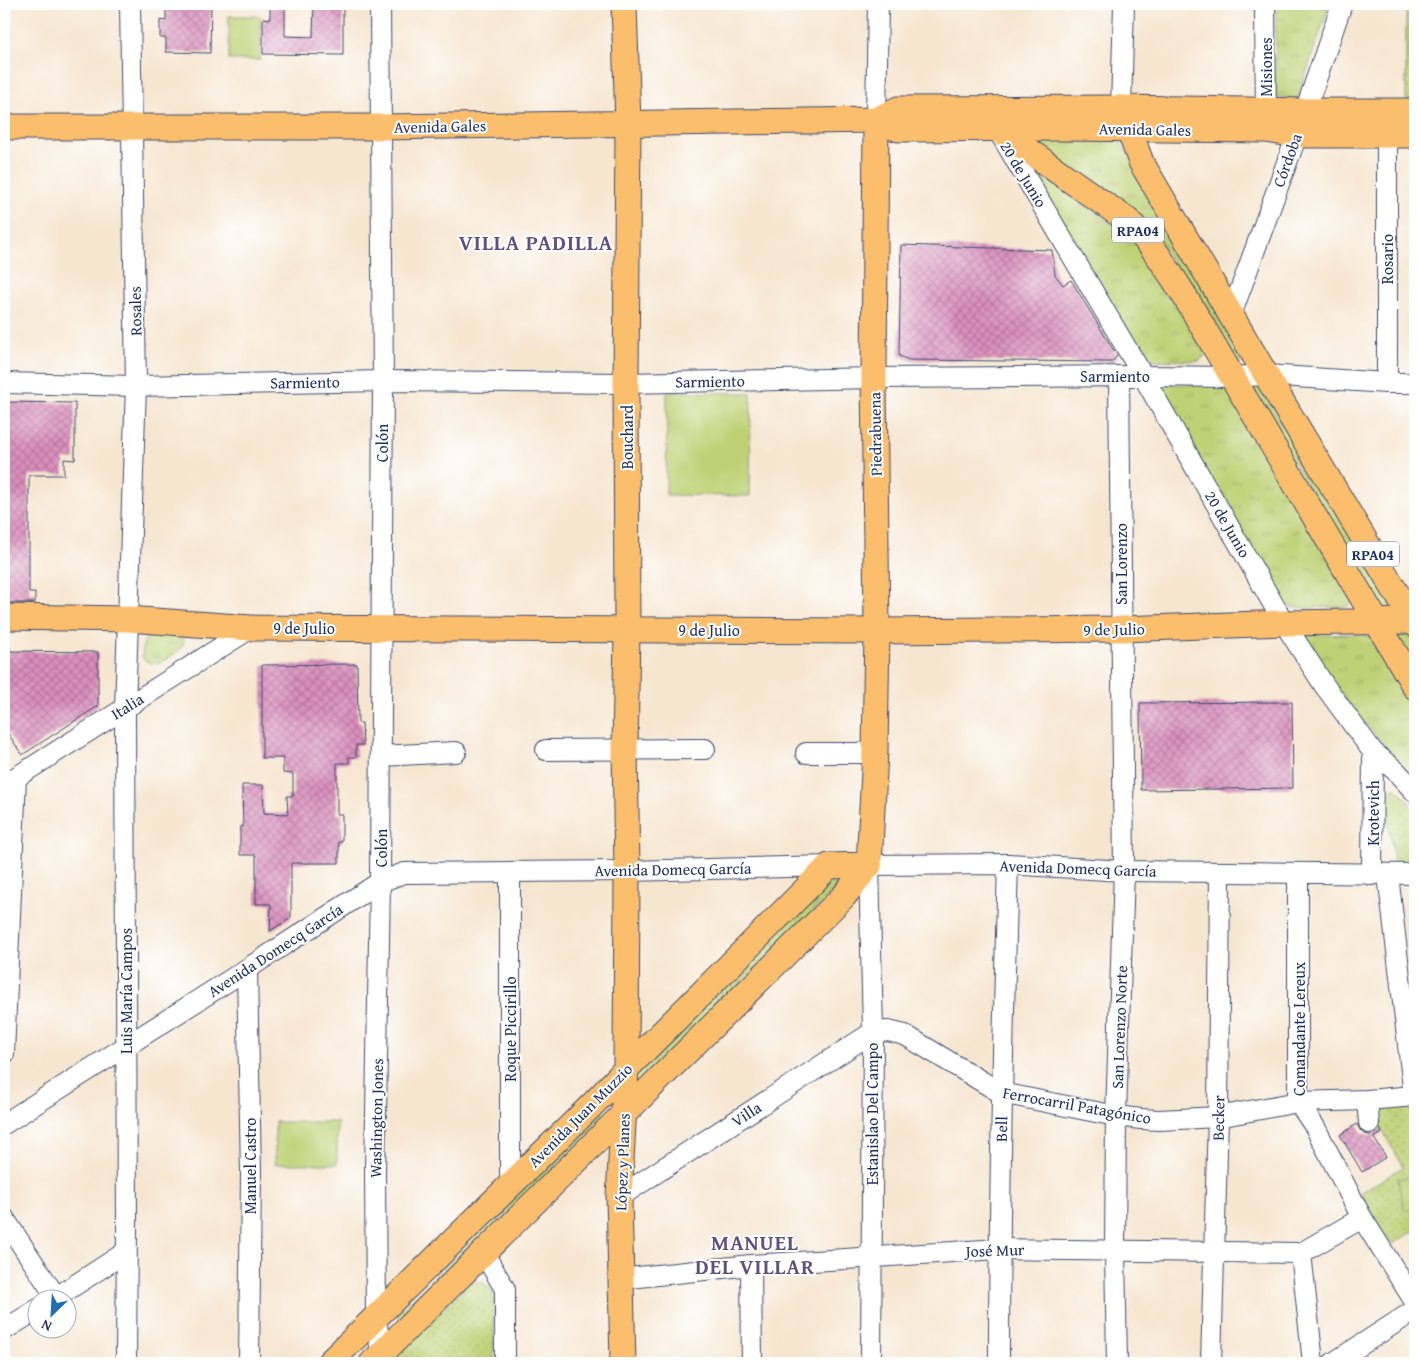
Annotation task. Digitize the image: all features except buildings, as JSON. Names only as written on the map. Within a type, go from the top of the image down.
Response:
[{"type":"main road","name":"Bouchard","points":[[624,4],[628,124],[625,750],[627,871]]},
{"type":"main road","name":"Avenida Gales","points":[[876,120],[898,109],[1125,118],[1266,120],[1387,135],[1415,135]]},
{"type":"main road","name":"Avenida Gales","points":[[1300,123],[1415,111]]},
{"type":"main road","name":"Avenida Gales","points":[[4,127],[381,127],[876,120],[898,129],[996,128],[1125,118]]},
{"type":"main road","name":"RPA04","points":[[1125,118],[1141,162],[1266,375],[1415,622]]},
{"type":"main road","name":"Piedrabuena","points":[[870,865],[875,752],[877,631],[874,378],[876,120]]},
{"type":"main road","name":"20 de Junio","points":[[996,128],[1127,220],[1143,235],[1157,253],[1184,295],[1415,687]]},
{"type":"main road","name":"9 de Julio","points":[[4,616],[128,619],[251,628],[381,629],[877,631],[1121,629],[1284,623],[1415,622]]},
{"type":"main road","name":"Avenida Domecq García","points":[[829,866],[870,865]]},
{"type":"main road","name":"Avenida Juan Muzzio","points":[[377,1359],[844,896],[870,865]]},
{"type":"main road","name":"Avenida Juan Muzzio","points":[[329,1363],[595,1102],[829,866]]},
{"type":"main road","name":"López y Planes","points":[[623,1363],[619,1197],[626,1069],[627,871]]},
{"type":"main road","points":[[580,1158],[594,1156],[608,1159],[621,1172]]},
{"type":"street","name":"Rosales","points":[[128,619],[136,386],[130,4]]},
{"type":"street","name":"Colón","points":[[380,4],[383,381],[380,882]]},
{"type":"street","name":"Piedrabuena","points":[[876,120],[878,4]]},
{"type":"street","points":[[1124,4],[1125,118]]},
{"type":"street","name":"Misiones","points":[[1265,4],[1266,120]]},
{"type":"street","name":"Córdoba","points":[[1231,315],[1342,4]]},
{"type":"street","name":"20 de Junio","points":[[996,128],[1144,376],[1284,623],[1324,685],[1374,752],[1396,771],[1415,792]]},
{"type":"street","name":"Rosario","points":[[1387,135],[1387,383]]},
{"type":"street","name":"Sarmiento","points":[[4,382],[136,386],[383,381],[626,383],[874,378],[1232,377],[1266,375],[1387,383],[1415,383]]},
{"type":"street","name":"San Lorenzo","points":[[1120,376],[1124,871]]},
{"type":"street","name":"Luis María Campos","points":[[126,1363],[126,708],[128,619]]},
{"type":"street","name":"Italia","points":[[10,781],[251,628]]},
{"type":"street","points":[[546,750],[705,749]]},
{"type":"street","points":[[381,756],[456,752]]},
{"type":"street","points":[[806,753],[875,752]]},
{"type":"street","name":"Krotevich","points":[[1374,752],[1380,875],[1415,1096]]},
{"type":"street","points":[[4,1054],[10,781]]},
{"type":"street","name":"Avenida Domecq García","points":[[870,865],[1008,864],[1124,871],[1415,874]]},
{"type":"street","name":"Bell","points":[[999,1363],[1001,1093],[1008,864]]},
{"type":"street","name":"Estanislao Del Campo","points":[[870,865],[872,1032],[871,1363]]},
{"type":"street","name":"Avenida Domecq García","points":[[4,1124],[380,882],[404,873],[627,871],[829,866]]},
{"type":"street","name":"San Lorenzo Norte","points":[[1117,1363],[1115,1251],[1116,1116],[1124,871]]},
{"type":"street","name":"Roque Piccirillo","points":[[510,872],[510,1186]]},
{"type":"street","name":"Becker","points":[[1211,1363],[1218,1117],[1220,872]]},
{"type":"street","name":"Comandante Lereux","points":[[1298,873],[1298,1102],[1315,1127],[1362,1218],[1415,1302]]},
{"type":"street","name":"Washington Jones","points":[[377,1359],[375,1174],[380,882]]},
{"type":"street","name":"Manuel Castro","points":[[247,969],[251,1174],[249,1363]]},
{"type":"street","name":"Ferrocarril Patagónico","points":[[872,1032],[888,1031],[905,1035],[1001,1093],[1116,1116],[1159,1120],[1218,1117],[1298,1102],[1367,1100],[1415,1096]]},
{"type":"street","name":"Villa","points":[[619,1197],[872,1032]]},
{"type":"street","points":[[1367,1100],[1369,1123]]},
{"type":"street","points":[[4,1218],[49,1290]]},
{"type":"street","points":[[1313,1363],[1301,1253],[1362,1218]]},
{"type":"street","name":"José Mur","points":[[620,1279],[751,1265],[999,1249],[1301,1253]]},
{"type":"street","points":[[67,1290],[126,1252]]},
{"type":"street","points":[[483,1252],[505,1289],[505,1363]]},
{"type":"street","points":[[751,1265],[752,1363]]},
{"type":"street","points":[[1333,1363],[1415,1310]]},
{"type":"street","points":[[4,1330],[28,1315]]},
{"type":"green space","points":[[1276,4],[1330,4],[1297,99],[1275,97]]},
{"type":"green space","points":[[1406,4],[1415,4],[1415,101],[1406,101]]},
{"type":"green space","points":[[229,16],[261,16],[260,60],[229,60]]},
{"type":"green space","points":[[1036,137],[1119,140],[1249,363],[1234,362],[1149,225],[1035,146]]},
{"type":"green space","points":[[1036,167],[1039,167],[1151,255],[1206,355],[1199,361],[1145,360],[1035,175]]},
{"type":"green space","points":[[1166,384],[1226,386],[1353,601],[1347,607],[1294,608],[1286,605],[1277,597],[1162,397],[1161,388]]},
{"type":"green space","points":[[1259,385],[1393,604],[1392,613],[1385,613],[1252,395],[1253,388]]},
{"type":"green space","points":[[667,392],[751,393],[750,496],[666,495]]},
{"type":"green space","points":[[1403,630],[1411,632],[1415,638],[1415,675],[1398,638]]},
{"type":"green space","points":[[152,633],[179,633],[183,636],[183,645],[178,651],[164,660],[153,664],[149,663],[142,657],[146,637]]},
{"type":"green space","points":[[1362,634],[1372,638],[1383,647],[1415,703],[1415,782],[1341,695],[1305,643],[1311,635]]},
{"type":"green space","points":[[1395,787],[1408,800],[1415,813],[1415,863],[1394,863],[1385,796]]},
{"type":"green space","points":[[832,882],[837,888],[639,1082],[635,1077],[826,883]]},
{"type":"green space","points":[[1415,1104],[1415,1230],[1391,1245],[1360,1193],[1403,1167],[1374,1116],[1374,1105]]},
{"type":"green space","points":[[601,1111],[606,1118],[400,1319],[396,1315]]},
{"type":"green space","points":[[275,1122],[337,1122],[337,1164],[275,1164]]},
{"type":"green space","points":[[1415,1176],[1415,1208],[1404,1210],[1398,1179]]},
{"type":"green space","points":[[472,1280],[484,1284],[494,1292],[494,1363],[383,1363]]},
{"type":"district","name":"VILLA PADILLA","points":[[536,242]]},
{"type":"district","name":"MANUEL DEL VILLAR","points":[[755,1254]]}]
